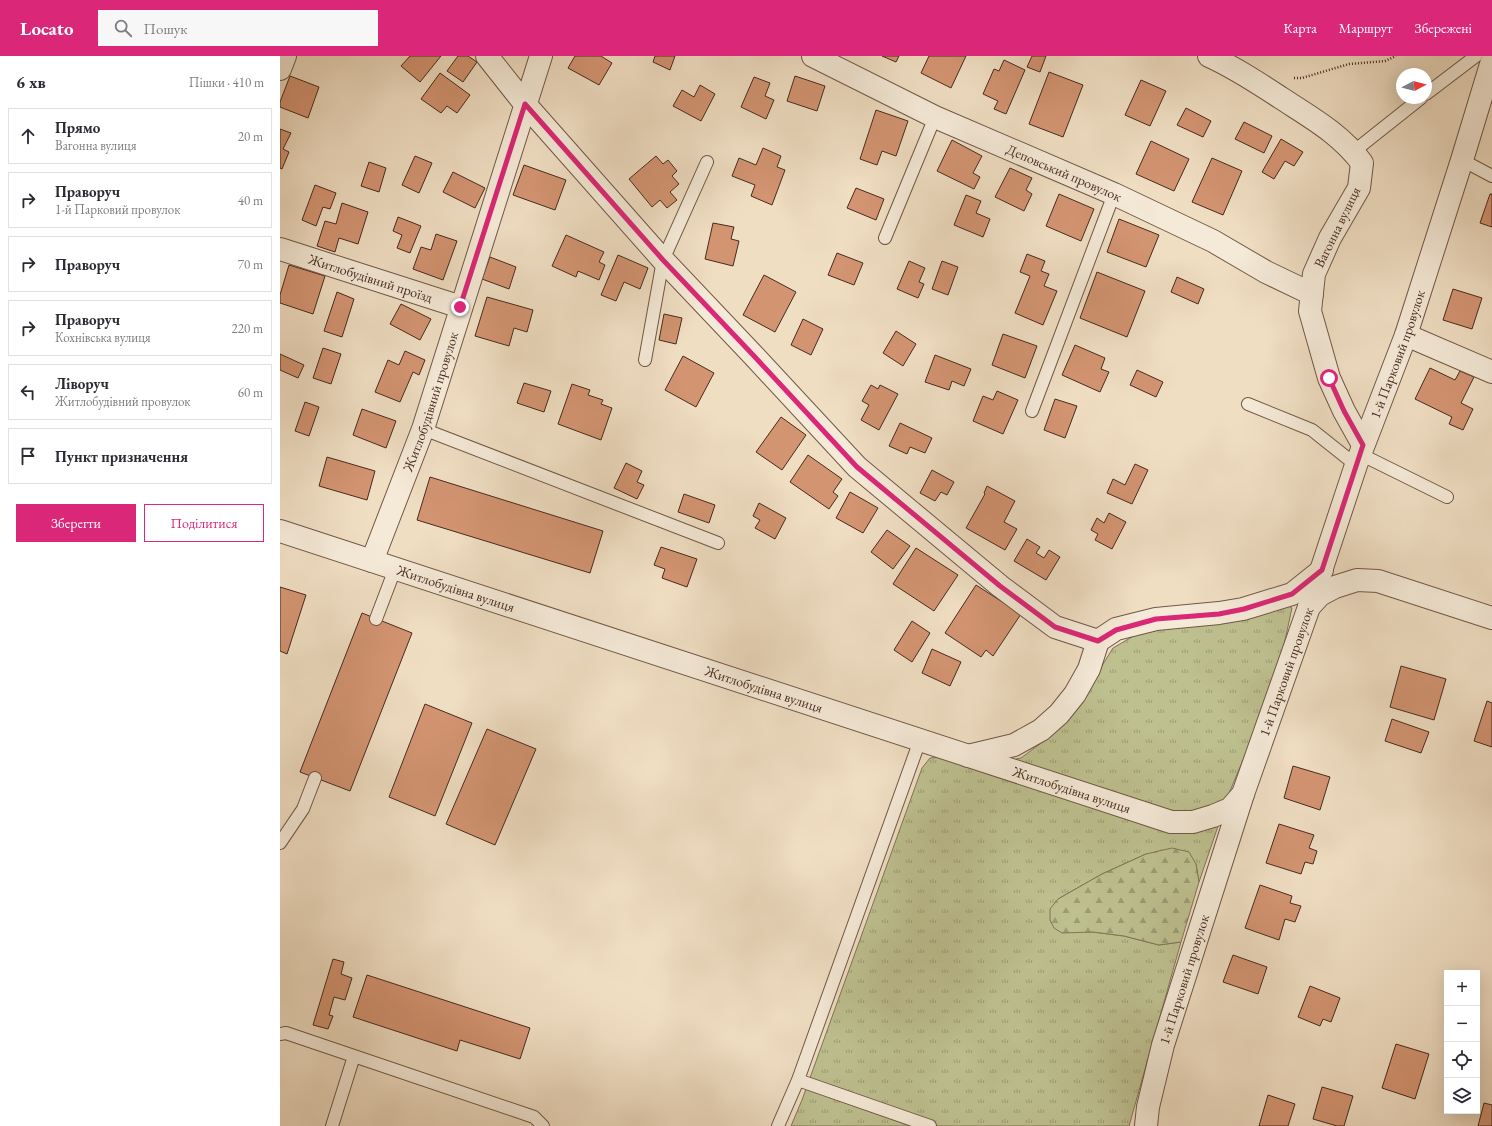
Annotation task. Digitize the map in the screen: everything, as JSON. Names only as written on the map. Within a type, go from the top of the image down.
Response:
[{"type":"street","points":[[280,69],[285,56]]},
{"type":"street","points":[[487,56],[525,104],[663,260],[857,467],[1000,586],[1055,627],[1098,641]]},
{"type":"street","name":"Житлобудівний провулок","points":[[372,561],[423,429],[460,307],[541,56]]},
{"type":"street","name":"Деповський провулок","points":[[813,56],[935,117],[1114,194],[1213,241],[1266,272],[1312,294]]},
{"type":"street","name":"Вагонна вулиця","points":[[1209,56],[1253,80],[1329,130],[1353,152],[1362,164],[1359,188],[1330,238],[1314,274],[1310,312],[1329,378],[1344,411],[1360,454]]},
{"type":"street","name":"1-й Парковий провулок","points":[[1146,1126],[1148,1107],[1163,1045],[1243,794],[1322,570],[1360,454],[1406,335],[1492,61]]},
{"type":"street","name":"Житлобудівний проїзд","points":[[280,249],[460,307]]},
{"type":"street","points":[[1406,335],[1492,372]]},
{"type":"street","name":"Житлобудівна вулиця","points":[[280,531],[1171,822],[1193,822],[1213,816],[1230,809],[1243,794]]},
{"type":"street","points":[[968,756],[1014,745],[1041,730],[1059,714],[1076,694],[1089,669],[1098,641],[1116,630],[1156,619],[1219,614],[1244,609],[1292,594],[1322,570]]},
{"type":"street","points":[[1309,607],[1320,595],[1335,587],[1357,580],[1378,581],[1492,618]]},
{"type":"lane","points":[[1432,89],[1476,56]]},
{"type":"lane","points":[[1353,152],[1413,104]]},
{"type":"lane","points":[[886,238],[935,117]]},
{"type":"lane","points":[[1462,160],[1492,176]]},
{"type":"lane","points":[[645,360],[663,260],[707,162]]},
{"type":"lane","points":[[1032,411],[1114,194]]},
{"type":"lane","points":[[1248,404],[1312,430],[1447,497]]},
{"type":"lane","points":[[423,429],[718,543]]},
{"type":"lane","points":[[376,619],[395,569]]},
{"type":"lane","points":[[778,1126],[798,1080],[920,740]]},
{"type":"lane","points":[[280,843],[303,809],[315,778]]},
{"type":"lane","points":[[280,1034],[286,1032],[534,1117],[543,1126]]},
{"type":"lane","points":[[332,1126],[354,1056]]},
{"type":"lane","points":[[798,1080],[930,1126]]},
{"type":"path","points":[[1288,78],[1302,78],[1349,64],[1385,61],[1396,56]]},
{"type":"green space","points":[[1286,604],[1292,608],[1281,659],[1251,741],[1230,791],[1199,882],[1196,864],[1146,854],[1102,874],[1058,899],[1078,931],[1124,936],[1159,945],[1181,942],[1129,1126],[791,1126],[802,1100],[922,768],[930,758],[942,757],[972,768],[1021,758],[1041,743],[1062,724],[1113,648],[1149,627]]},
{"type":"green space","points":[[1172,848],[1189,852],[1196,864],[1199,882],[1181,942],[1159,945],[1124,936],[1093,932],[1062,933],[1054,928],[1050,920],[1050,909],[1058,899],[1102,874],[1146,854]]},
{"type":"building","points":[[410,56],[441,56],[420,82],[401,66]]},
{"type":"building","points":[[458,56],[468,56],[477,62],[463,82],[447,71]]},
{"type":"building","points":[[575,56],[601,56],[612,63],[599,85],[568,68]]},
{"type":"building","points":[[655,56],[675,56],[670,70],[653,62]]},
{"type":"building","points":[[882,56],[899,56],[896,62]]},
{"type":"building","points":[[929,56],[966,56],[951,88],[921,73]]},
{"type":"building","points":[[1032,56],[1046,56],[1040,72],[1027,67]]},
{"type":"building","points":[[1004,60],[1025,70],[1006,114],[994,109],[998,101],[983,94],[994,69],[999,71]]},
{"type":"building","points":[[1049,72],[1083,85],[1063,137],[1029,124]]},
{"type":"building","points":[[440,73],[470,95],[457,113],[447,106],[441,113],[421,99]]},
{"type":"building","points":[[290,76],[319,87],[308,118],[280,107],[280,102]]},
{"type":"building","points":[[795,76],[825,86],[817,111],[787,101]]},
{"type":"building","points":[[754,77],[770,83],[765,96],[774,100],[766,119],[741,107]]},
{"type":"building","points":[[1141,80],[1166,91],[1150,126],[1125,115]]},
{"type":"building","points":[[700,85],[715,94],[701,121],[673,106],[682,90],[694,97]]},
{"type":"building","points":[[1186,108],[1211,121],[1203,137],[1177,125]]},
{"type":"building","points":[[876,110],[908,121],[896,156],[882,151],[877,165],[860,159]]},
{"type":"building","points":[[1244,122],[1272,136],[1264,153],[1235,139]]},
{"type":"building","points":[[280,129],[291,133],[283,149],[289,152],[282,169],[280,168]]},
{"type":"building","points":[[1281,139],[1303,152],[1294,166],[1285,161],[1274,179],[1262,172]]},
{"type":"building","points":[[952,140],[982,156],[973,173],[980,177],[974,189],[937,171]]},
{"type":"building","points":[[1151,141],[1189,159],[1174,191],[1136,174]]},
{"type":"building","points":[[763,148],[781,156],[777,167],[785,170],[772,205],[751,196],[755,185],[732,176],[739,158],[756,165]]},
{"type":"building","points":[[415,156],[432,163],[419,193],[402,185]]},
{"type":"building","points":[[656,156],[663,164],[668,160],[677,171],[672,176],[679,184],[670,192],[677,200],[667,208],[660,200],[652,207],[629,179]]},
{"type":"building","points":[[1212,158],[1242,171],[1223,215],[1192,202]]},
{"type":"building","points":[[369,162],[386,168],[379,192],[361,186]]},
{"type":"building","points":[[524,165],[566,180],[555,210],[513,195]]},
{"type":"building","points":[[1010,168],[1032,178],[1026,190],[1032,194],[1024,211],[995,197]]},
{"type":"building","points":[[453,172],[485,188],[475,208],[443,192]]},
{"type":"building","points":[[315,185],[336,193],[330,209],[323,207],[316,226],[302,220]]},
{"type":"building","points":[[856,188],[884,199],[876,220],[847,208]]},
{"type":"building","points":[[1059,194],[1094,209],[1081,241],[1046,226]]},
{"type":"building","points":[[1490,194],[1492,194],[1492,227],[1480,223]]},
{"type":"building","points":[[966,195],[981,201],[976,213],[990,219],[983,237],[954,225]]},
{"type":"building","points":[[342,203],[368,212],[358,244],[339,238],[335,252],[317,246],[325,221],[336,224]]},
{"type":"building","points":[[398,217],[421,226],[410,253],[397,248],[402,235],[393,231]]},
{"type":"building","points":[[1119,219],[1159,235],[1146,267],[1107,252]]},
{"type":"building","points":[[713,223],[734,227],[731,239],[739,241],[733,266],[705,259]]},
{"type":"building","points":[[436,234],[457,241],[443,280],[413,269],[421,247],[431,250]]},
{"type":"building","points":[[566,235],[604,252],[599,262],[605,265],[599,280],[578,271],[576,277],[552,266]]},
{"type":"building","points":[[837,253],[863,263],[854,285],[828,275]]},
{"type":"building","points":[[1027,254],[1045,261],[1041,271],[1049,274],[1044,286],[1057,291],[1043,325],[1015,313],[1030,276],[1020,272]]},
{"type":"building","points":[[618,255],[648,268],[640,289],[624,282],[616,301],[601,295]]},
{"type":"building","points":[[490,257],[516,267],[509,289],[482,279]]},
{"type":"building","points":[[909,261],[925,268],[919,282],[924,284],[918,298],[897,289]]},
{"type":"building","points":[[942,261],[958,267],[948,295],[932,289]]},
{"type":"building","points":[[289,265],[325,276],[313,314],[280,303],[280,295]]},
{"type":"building","points":[[1097,272],[1145,291],[1127,337],[1080,318]]},
{"type":"building","points":[[764,275],[796,292],[775,332],[743,315]]},
{"type":"building","points":[[1177,277],[1204,289],[1198,304],[1171,292]]},
{"type":"building","points":[[1453,289],[1482,298],[1472,329],[1443,320]]},
{"type":"building","points":[[337,292],[354,299],[342,337],[324,331]]},
{"type":"building","points":[[487,297],[533,310],[527,332],[514,328],[509,346],[475,336]]},
{"type":"building","points":[[401,304],[431,319],[420,340],[390,324]]},
{"type":"building","points":[[664,314],[682,318],[676,344],[659,340]]},
{"type":"building","points":[[803,319],[823,329],[811,355],[791,345]]},
{"type":"building","points":[[896,331],[916,344],[903,366],[883,353]]},
{"type":"building","points":[[1003,334],[1037,346],[1025,378],[992,365]]},
{"type":"building","points":[[1075,345],[1105,358],[1101,369],[1109,372],[1100,392],[1062,375]]},
{"type":"building","points":[[323,348],[341,354],[331,384],[313,378]]},
{"type":"building","points":[[405,351],[425,360],[419,375],[413,372],[400,402],[375,392],[388,360],[399,365]]},
{"type":"building","points":[[280,354],[304,365],[298,378],[280,370]]},
{"type":"building","points":[[935,355],[971,369],[964,386],[952,381],[949,390],[925,382]]},
{"type":"building","points":[[683,356],[714,373],[696,407],[665,390]]},
{"type":"building","points":[[1430,368],[1455,380],[1460,371],[1474,377],[1461,403],[1473,409],[1463,430],[1449,424],[1452,417],[1415,399]]},
{"type":"building","points":[[1137,370],[1163,382],[1156,397],[1130,385]]},
{"type":"building","points":[[524,383],[551,391],[544,412],[517,403]]},
{"type":"building","points":[[572,384],[590,390],[588,395],[603,400],[601,404],[612,408],[601,440],[558,424]]},
{"type":"building","points":[[871,385],[878,389],[880,385],[898,394],[879,430],[861,420],[869,405],[862,401]]},
{"type":"building","points":[[997,391],[1018,400],[1003,434],[973,421],[983,396],[993,400]]},
{"type":"building","points":[[1055,399],[1077,406],[1065,438],[1044,430]]},
{"type":"building","points":[[305,402],[319,407],[309,436],[295,431]]},
{"type":"building","points":[[362,409],[396,421],[386,448],[353,435]]},
{"type":"building","points":[[781,417],[806,435],[782,470],[756,452]]},
{"type":"building","points":[[900,423],[932,438],[925,453],[910,447],[907,454],[889,446]]},
{"type":"building","points":[[808,455],[842,479],[833,492],[838,496],[829,509],[790,482]]},
{"type":"building","points":[[327,457],[375,471],[367,500],[319,486]]},
{"type":"building","points":[[626,463],[642,471],[637,482],[644,485],[637,499],[614,488]]},
{"type":"building","points":[[1135,464],[1148,470],[1132,504],[1107,493],[1113,479],[1125,485]]},
{"type":"building","points":[[932,470],[954,482],[947,495],[941,492],[935,501],[920,493]]},
{"type":"building","points":[[430,477],[603,531],[590,573],[417,520]]},
{"type":"building","points":[[987,486],[1015,501],[1004,522],[1017,529],[1005,550],[966,528],[985,494],[984,493]]},
{"type":"building","points":[[850,492],[878,508],[863,533],[836,518]]},
{"type":"building","points":[[684,494],[715,505],[709,523],[678,512]]},
{"type":"building","points":[[759,503],[786,518],[775,539],[755,528],[760,520],[753,516]]},
{"type":"building","points":[[1109,513],[1126,522],[1112,549],[1095,540],[1098,534],[1091,530],[1097,518],[1104,523]]},
{"type":"building","points":[[887,530],[910,546],[893,569],[871,552]]},
{"type":"building","points":[[1027,539],[1040,547],[1036,553],[1044,558],[1049,550],[1060,557],[1046,580],[1014,561]]},
{"type":"building","points":[[661,547],[697,559],[687,587],[662,578],[665,569],[654,565]]},
{"type":"building","points":[[916,548],[958,575],[934,611],[893,584]]},
{"type":"building","points":[[976,585],[1021,614],[993,656],[986,650],[981,657],[945,633]]},
{"type":"building","points":[[280,587],[306,595],[287,654],[280,651]]},
{"type":"building","points":[[362,613],[412,633],[350,791],[300,772]]},
{"type":"building","points":[[912,621],[930,633],[912,662],[894,650]]},
{"type":"building","points":[[932,649],[961,662],[950,686],[922,673]]},
{"type":"building","points":[[1401,666],[1446,679],[1434,720],[1390,707]]},
{"type":"building","points":[[1487,701],[1492,703],[1492,747],[1474,741]]},
{"type":"building","points":[[425,704],[472,723],[435,816],[389,797]]},
{"type":"building","points":[[1392,719],[1429,732],[1421,753],[1385,741]]},
{"type":"building","points":[[487,729],[536,749],[495,845],[446,824]]},
{"type":"building","points":[[1293,766],[1330,777],[1320,810],[1284,798]]},
{"type":"building","points":[[1279,824],[1314,835],[1309,848],[1317,851],[1313,864],[1305,862],[1301,874],[1266,863]]},
{"type":"building","points":[[1260,885],[1292,896],[1290,903],[1301,906],[1295,922],[1285,919],[1279,940],[1245,928]]},
{"type":"building","points":[[1233,955],[1267,967],[1258,994],[1223,982]]},
{"type":"building","points":[[333,959],[344,962],[341,974],[352,978],[345,1000],[334,997],[329,1015],[333,1016],[328,1029],[313,1025]]},
{"type":"building","points":[[367,975],[530,1028],[520,1059],[460,1040],[457,1051],[353,1017]]},
{"type":"building","points":[[1310,986],[1340,998],[1331,1022],[1323,1019],[1320,1026],[1298,1017]]},
{"type":"building","points":[[1396,1044],[1429,1054],[1415,1099],[1382,1088]]},
{"type":"building","points":[[1322,1087],[1353,1096],[1344,1126],[1337,1126],[1313,1119]]},
{"type":"building","points":[[1268,1095],[1295,1104],[1288,1126],[1259,1126]]},
{"type":"building","points":[[1484,1103],[1492,1105],[1492,1126],[1478,1126]]},
{"type":"route","points":[[460,307],[525,104],[663,260],[857,467],[1000,586],[1055,627],[1098,641],[1116,630],[1156,619],[1219,614],[1244,609],[1292,594],[1322,570],[1363,445],[1344,411],[1329,378]]}]
